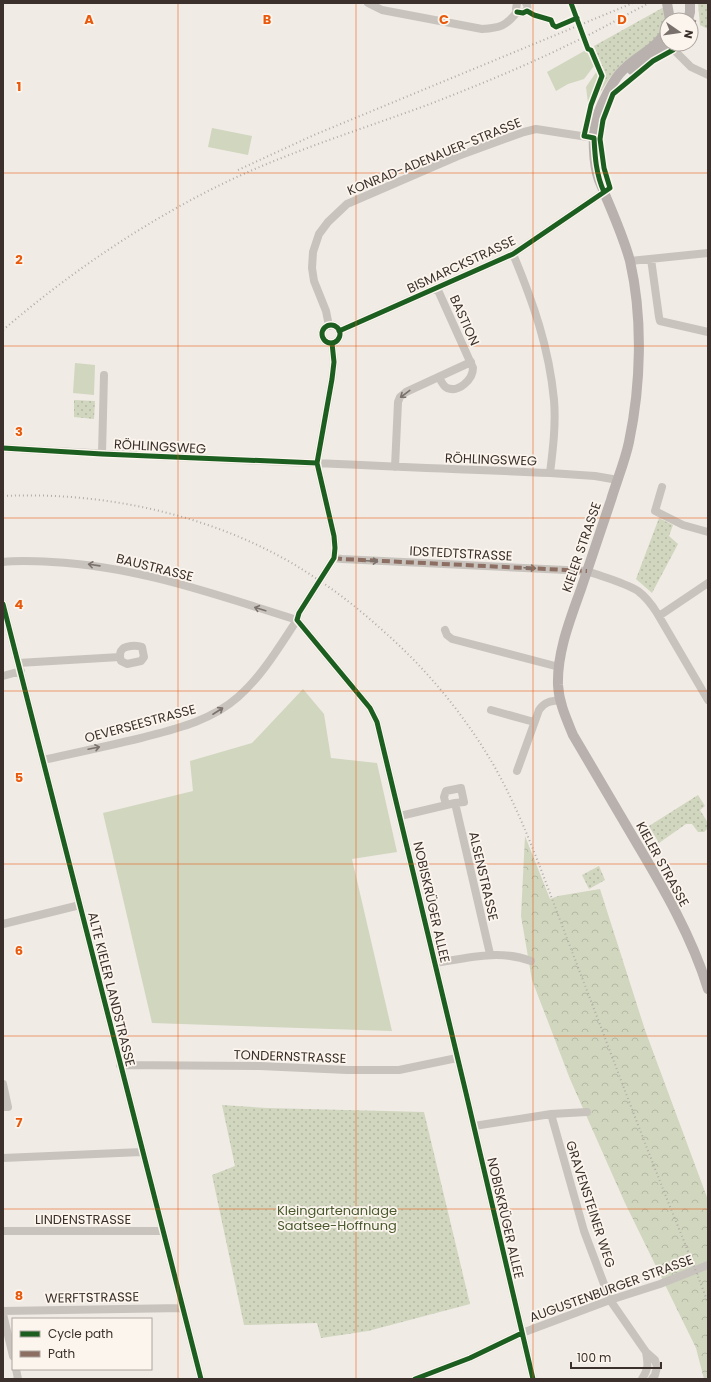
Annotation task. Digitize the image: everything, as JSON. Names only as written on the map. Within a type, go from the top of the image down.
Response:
[{"type":"main road","name":"KIELER STRASSE","points":[[659,50],[611,88],[597,117],[594,138],[595,163],[598,179],[621,231],[630,261],[636,300],[638,370],[629,442],[618,480],[569,623],[562,648],[558,684],[562,710],[573,735],[656,876],[678,917],[700,964],[708,989]]},
{"type":"street","points":[[368,3],[382,10],[482,28],[494,28],[508,23],[517,7],[523,13],[527,11],[528,7],[526,3]]},
{"type":"street","points":[[677,52],[691,66],[708,75]]},
{"type":"street","name":"KONRAD-ADENAUER-STRASSE","points":[[329,326],[326,312],[314,281],[312,268],[313,252],[319,234],[328,222],[347,204],[458,156],[524,132],[536,129],[594,138]]},
{"type":"street","name":"BISMARCKSTRASSE","points":[[339,330],[513,254],[604,192]]},
{"type":"street","points":[[630,261],[708,253]]},
{"type":"street","points":[[513,254],[542,331],[550,371],[554,401],[550,473]]},
{"type":"street","points":[[651,259],[660,321],[708,332]]},
{"type":"street","name":"BASTION","points":[[437,288],[473,368],[473,374],[470,379],[454,389],[447,388],[443,384],[440,377]]},
{"type":"street","points":[[329,326],[336,327],[339,330],[340,336],[332,343],[325,340],[323,335],[325,328],[329,326]]},
{"type":"street","points":[[297,620],[299,613],[334,558],[334,536],[317,463],[332,379],[334,362],[332,343]]},
{"type":"street","name":"BASTION","points":[[395,467],[398,402],[400,397],[406,392],[471,362]]},
{"type":"street","points":[[102,454],[104,375]]},
{"type":"street","name":"RÖHLINGSWEG","points":[[3,448],[102,454],[550,473],[595,476],[618,480]]},
{"type":"street","points":[[662,487],[655,511],[684,525],[708,532]]},
{"type":"street","name":"IDSTEDTSTRASSE","points":[[334,558],[342,560],[587,571],[638,592],[648,600],[659,616],[708,700]]},
{"type":"street","name":"BAUSTRASSE","points":[[3,562],[12,560],[62,562],[135,572],[214,594],[297,620]]},
{"type":"street","points":[[659,616],[708,583]]},
{"type":"street","name":"ALTE KIELER LANDSTRASSE","points":[[3,604],[201,1379]]},
{"type":"street","name":"OEVERSEESTRASSE","points":[[43,760],[112,745],[162,732],[194,723],[214,714],[238,698],[254,681],[269,663],[297,620]]},
{"type":"street","name":"NOBISKRÜGER ALLEE","points":[[297,620],[370,708],[377,722],[533,1379]]},
{"type":"street","points":[[445,630],[447,635],[452,639],[559,667]]},
{"type":"street","points":[[3,676],[19,667],[120,657]]},
{"type":"street","points":[[517,771],[534,722],[542,705],[548,702],[560,700]]},
{"type":"street","points":[[491,710],[534,722]]},
{"type":"street","points":[[400,816],[464,802],[461,788],[446,791],[444,798],[446,805]]},
{"type":"street","name":"ALSENSTRASSE","points":[[455,804],[490,954]]},
{"type":"street","points":[[3,924],[80,905]]},
{"type":"street","points":[[435,963],[490,954],[518,956],[531,961]]},
{"type":"street","name":"TONDERNSTRASSE","points":[[120,1065],[260,1066],[347,1070],[399,1070],[457,1058]]},
{"type":"street","points":[[3,1084],[8,1107],[3,1107]]},
{"type":"street","points":[[474,1126],[550,1114],[587,1112]]},
{"type":"street","name":"GRAVENSTEINER WEG","points":[[550,1114],[584,1231],[610,1300],[646,1352],[655,1360],[658,1367],[652,1379]]},
{"type":"street","points":[[3,1158],[142,1152]]},
{"type":"street","name":"LINDENSTRASSE","points":[[3,1231],[162,1231]]},
{"type":"street","name":"AUGUSTENBURGER STRASSE","points":[[414,1379],[470,1358],[522,1333],[610,1300],[660,1284],[708,1265]]},
{"type":"street","name":"WERFTSTRASSE","points":[[3,1311],[182,1308]]},
{"type":"street","points":[[3,1314],[5,1331],[12,1353]]},
{"type":"street","points":[[642,1379],[647,1370],[648,1363],[646,1352]]},
{"type":"green space","points":[[698,3],[708,3],[708,29],[700,25]]},
{"type":"green space","points":[[664,7],[666,12],[659,12],[658,38],[622,64],[609,79],[598,96],[606,75],[594,46]]},
{"type":"green space","points":[[586,50],[594,66],[584,79],[568,84],[556,91],[547,72]]},
{"type":"green space","points":[[597,71],[599,76],[588,103],[586,87]]},
{"type":"green space","points":[[212,128],[252,136],[248,155],[208,147]]},
{"type":"green space","points":[[75,363],[95,365],[94,395],[73,393]]},
{"type":"green space","points":[[74,400],[95,401],[94,419],[74,417]]},
{"type":"green space","points":[[659,518],[673,525],[669,536],[678,544],[652,593],[636,579]]},
{"type":"green space","points":[[303,689],[324,714],[331,758],[377,763],[397,852],[352,859],[392,1031],[152,1023],[103,813],[193,791],[190,761],[252,743]]},
{"type":"green space","points":[[698,795],[705,806],[700,810],[708,823],[708,828],[704,832],[698,832],[692,824],[686,824],[659,843],[649,826]]},
{"type":"green space","points":[[525,836],[550,899],[558,896],[600,889],[645,1030],[708,1200],[708,1379],[704,1379],[696,1348],[625,1203],[570,1079],[532,980],[521,916]]},
{"type":"green space","points":[[599,866],[605,880],[589,889],[582,875]]},
{"type":"green space","name":"Kleingartenanlage Saatsee-Hoffnung","points":[[222,1105],[267,1108],[424,1112],[470,1304],[368,1331],[321,1338],[317,1323],[244,1325],[212,1175],[235,1166]]},
{"type":"railway","points":[[238,170],[314,135],[633,3]]},
{"type":"railway","points":[[3,330],[52,290],[103,253],[157,219],[212,189],[238,176],[292,154],[430,104],[499,76],[599,30],[649,3]]},
{"type":"railway","points":[[3,496],[83,498],[123,504],[163,512],[203,523],[241,537],[277,555],[311,575],[338,594],[364,614],[413,659],[428,675],[456,709],[481,745],[493,764],[521,821],[708,1303]]},
{"type":"marked path","points":[[334,558],[587,571]]},
{"type":"cycle path","points":[[571,3],[588,49],[591,50],[602,76],[591,105],[584,136],[594,138],[595,159],[604,192]]},
{"type":"cycle path","points":[[517,12],[523,13],[527,11],[534,15],[551,20],[553,25],[556,27],[577,18]]},
{"type":"cycle path","points":[[339,331],[513,254],[610,188],[604,168],[600,139],[603,120],[613,94],[653,61],[669,52]]},
{"type":"cycle path","points":[[331,325],[337,328],[340,334],[337,340],[331,343],[325,340],[322,334],[325,328],[331,325]]},
{"type":"cycle path","points":[[332,343],[334,362],[332,379],[317,463],[334,536],[334,558],[299,613],[297,620],[370,708],[377,722],[533,1379]]},
{"type":"cycle path","points":[[3,448],[102,454],[317,463]]},
{"type":"cycle path","points":[[3,604],[201,1379]]},
{"type":"cycle path","points":[[415,1379],[470,1358],[522,1333]]}]
